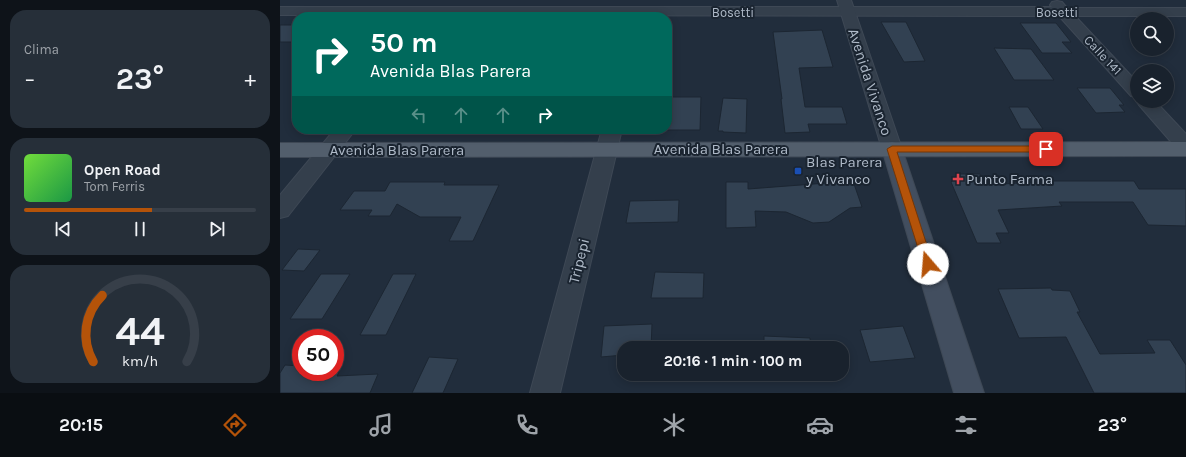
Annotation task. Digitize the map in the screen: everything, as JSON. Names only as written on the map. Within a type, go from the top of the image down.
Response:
[{"type":"main road","name":"Avenida Blas Parera","points":[[280,150],[329,150],[610,139],[892,149],[1186,149]]},
{"type":"main road","name":"Avenida Vivanco","points":[[892,149],[970,393]]},
{"type":"street","points":[[442,12],[451,0]]},
{"type":"street","name":"Calle 141","points":[[1052,0],[1130,84]]},
{"type":"street","name":"Bosetti","points":[[542,12],[846,6],[1063,12],[1186,12]]},
{"type":"street","name":"Avenida Vivanco","points":[[846,6],[892,149]]},
{"type":"street","name":"Bosetti","points":[[280,11],[333,12]]},
{"type":"street","points":[[1151,108],[1186,146]]},
{"type":"street","points":[[280,210],[342,134]]},
{"type":"street","name":"Tripepi","points":[[545,393],[610,139]]},
{"type":"building","points":[[881,22],[906,22],[925,61],[904,62]]},
{"type":"building","points":[[1020,23],[1056,23],[1071,42],[1062,42],[1072,53],[1042,53]]},
{"type":"building","points":[[280,25],[292,25],[292,42],[280,42]]},
{"type":"building","points":[[822,30],[833,67],[799,68],[805,107],[842,107],[847,124],[808,124],[810,132],[785,133],[773,32]]},
{"type":"building","points":[[994,48],[1031,49],[1054,80],[1014,80]]},
{"type":"building","points":[[1077,88],[1110,88],[1124,105],[1119,105],[1125,112],[1096,113]]},
{"type":"building","points":[[672,97],[701,97],[700,130],[672,130]]},
{"type":"building","points":[[723,98],[747,99],[746,133],[718,131]]},
{"type":"building","points":[[1009,107],[1028,107],[1043,129],[1021,129]]},
{"type":"building","points":[[958,174],[980,174],[985,185],[1052,181],[1134,181],[1139,189],[1186,189],[1186,226],[1148,225],[1133,202],[1059,202],[1062,206],[998,210],[1009,233],[996,233],[1001,243],[977,243],[951,182]]},
{"type":"building","points":[[853,181],[862,207],[850,208],[829,222],[813,223],[786,212],[755,211],[756,227],[726,228],[726,182],[748,182],[748,189]]},
{"type":"building","points":[[390,182],[445,182],[444,185],[499,185],[473,241],[449,241],[461,217],[420,217],[397,204],[390,216],[368,216],[372,210],[340,210],[354,191],[385,191]]},
{"type":"building","points":[[679,200],[678,222],[626,223],[630,201]]},
{"type":"building","points":[[298,249],[320,250],[304,271],[282,270]]},
{"type":"building","points":[[655,272],[704,273],[703,298],[651,298]]},
{"type":"building","points":[[321,274],[350,274],[322,319],[290,319]]},
{"type":"building","points":[[393,274],[416,274],[386,335],[360,335]]},
{"type":"building","points":[[1051,288],[1052,290],[1070,291],[1080,312],[1077,312],[1100,354],[1155,353],[1147,340],[1170,340],[1186,365],[1186,393],[1094,393],[1066,337],[1019,338],[998,289]]},
{"type":"building","points":[[652,324],[651,341],[617,341],[617,356],[601,357],[604,326]]},
{"type":"building","points":[[903,326],[915,358],[870,362],[860,330]]},
{"type":"building","points":[[764,336],[810,338],[810,341],[764,341]]},
{"type":"building","points":[[429,357],[458,359],[443,393],[412,393]]},
{"type":"building","points":[[285,365],[292,365],[292,381],[344,381],[344,376],[378,374],[370,393],[280,393],[280,373]]},
{"type":"place","name":"Blas Parera y Vivanco","points":[[798,171]]},
{"type":"place","name":"Punto Farma","points":[[958,179]]},
{"type":"route","points":[[928,264],[892,149],[1046,149]]}]
